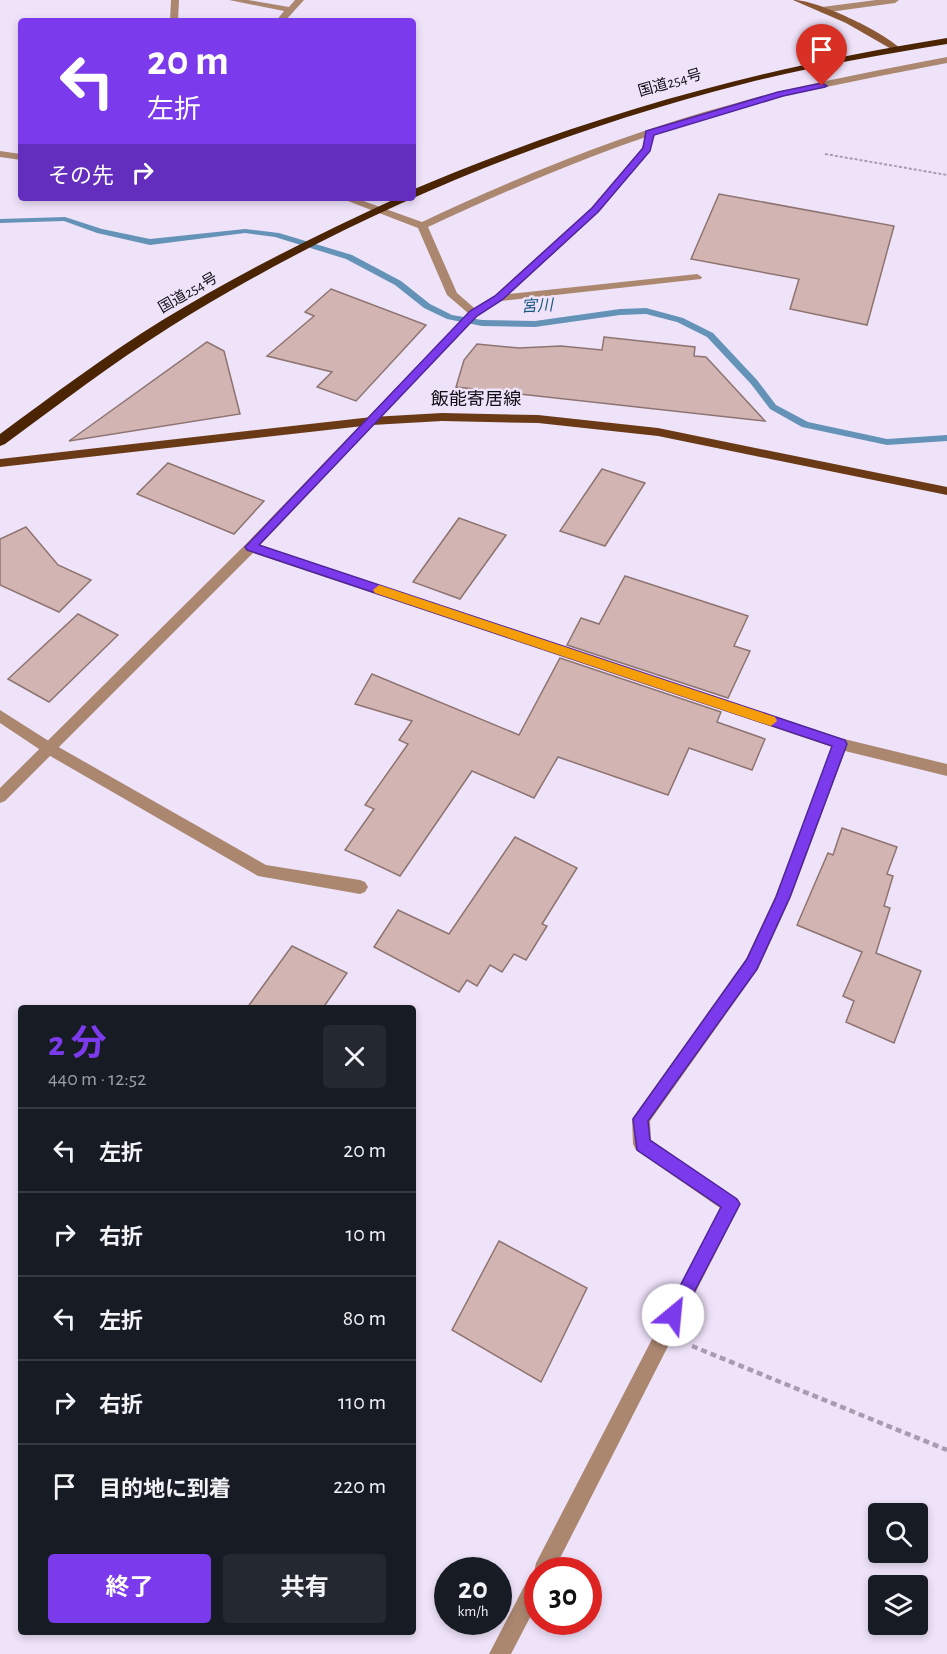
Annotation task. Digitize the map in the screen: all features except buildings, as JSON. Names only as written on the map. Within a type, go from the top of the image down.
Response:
[{"type":"highway","name":"国道254号","points":[[416,193],[478,166],[644,107],[733,82],[896,48],[941,42]]},
{"type":"highway","name":"国道254号","points":[[0,441],[112,359],[166,324],[247,277],[401,201]]},
{"type":"main road","name":"飯能寄居線","points":[[0,463],[372,421],[442,417],[538,419],[658,432],[947,491]]},
{"type":"street","points":[[174,18],[175,0]]},
{"type":"street","points":[[233,0],[291,10]]},
{"type":"street","points":[[283,18],[300,0]]},
{"type":"street","points":[[797,0],[849,21],[896,48]]},
{"type":"street","points":[[822,10],[895,0]]},
{"type":"street","points":[[422,226],[503,187],[650,133],[781,94],[947,58],[941,42]]},
{"type":"street","points":[[0,797],[251,547],[473,314],[498,298],[595,210],[647,149],[650,133]]},
{"type":"street","points":[[0,154],[18,157]]},
{"type":"street","points":[[354,201],[422,226],[452,295],[473,314]]},
{"type":"street","points":[[498,298],[697,277]]},
{"type":"street","points":[[251,547],[840,744],[947,770]]},
{"type":"street","points":[[0,716],[50,749],[263,870],[360,886]]},
{"type":"street","points":[[550,1557],[731,1204],[642,1144],[640,1119],[752,964],[783,897],[840,744]]},
{"type":"street","points":[[501,1654],[524,1608]]},
{"type":"path","points":[[825,154],[947,175]]},
{"type":"path","points":[[663,1334],[947,1450]]},
{"type":"waterway","name":"宮川","points":[[0,221],[65,219],[100,231],[150,242],[245,231],[276,235],[349,257],[398,283],[427,306],[450,317],[482,323],[535,324],[620,312],[646,311],[680,320],[710,335],[754,382],[773,407],[805,425],[887,442],[947,438]]},
{"type":"slow traffic","points":[[379,590],[771,721]]},
{"type":"route","points":[[673,1315],[731,1204],[642,1144],[640,1119],[752,964],[783,897],[840,744],[251,547],[474,314],[498,298],[595,210],[647,149],[650,133],[781,94],[822,86]]}]
